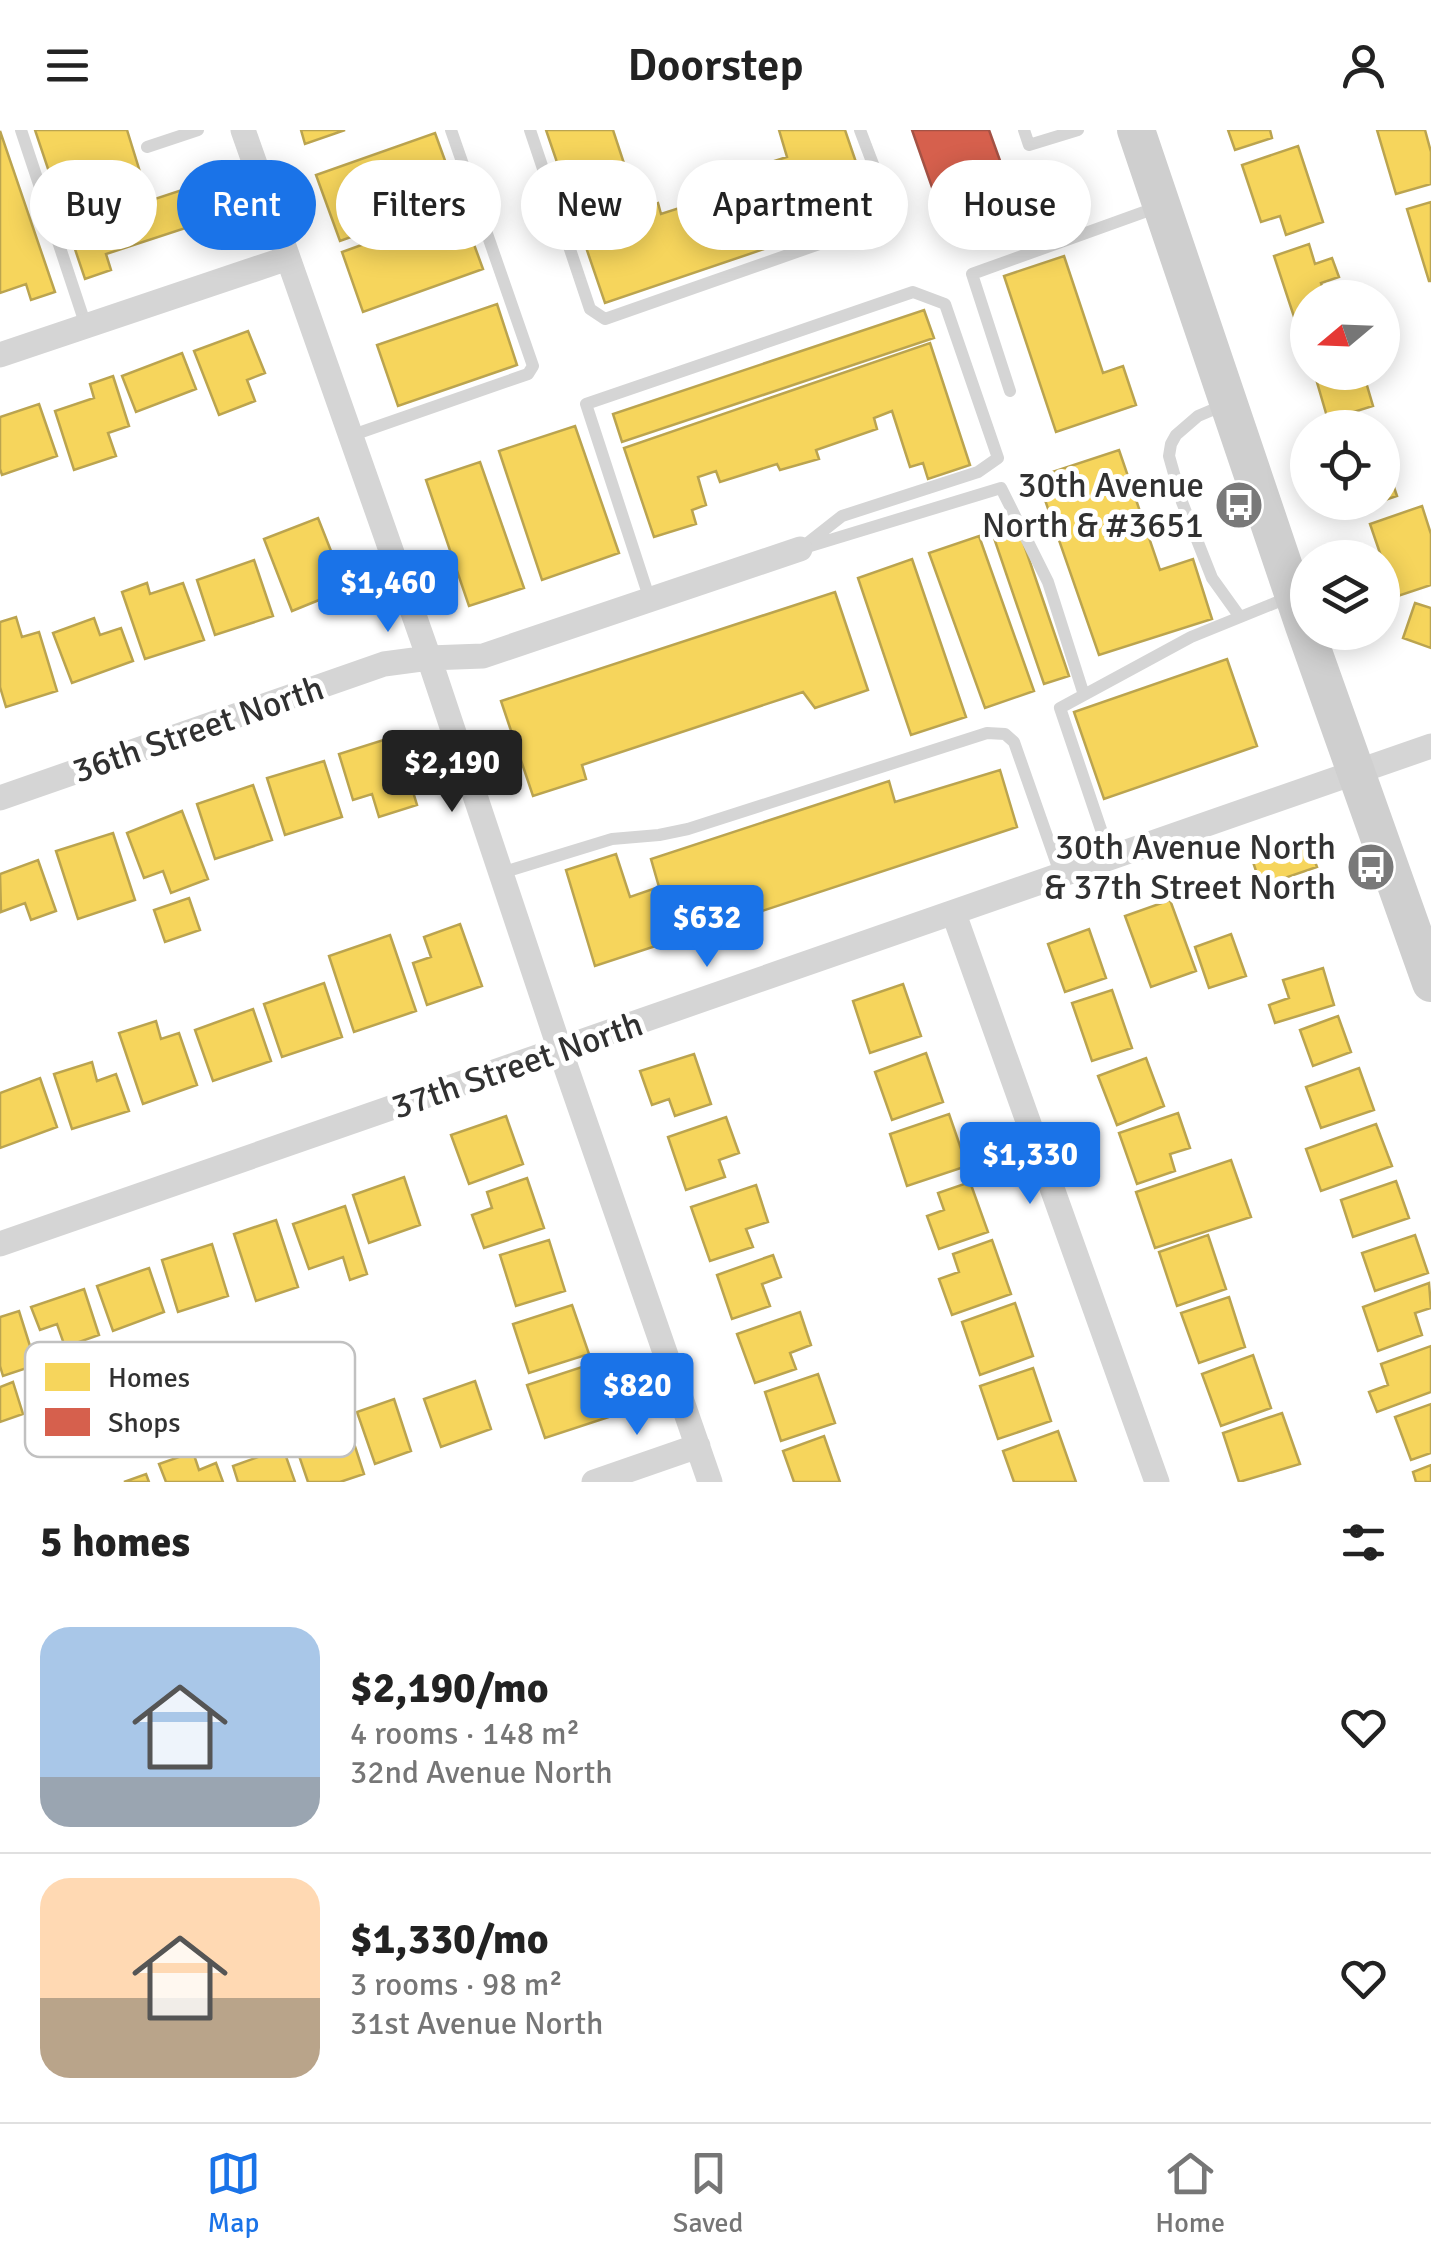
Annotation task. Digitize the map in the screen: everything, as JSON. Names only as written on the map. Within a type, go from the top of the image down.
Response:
[{"type":"street","points":[[243,130],[429,658],[710,1482]]},
{"type":"street","points":[[1136,130],[1290,584]]},
{"type":"street","points":[[0,355],[288,258]]},
{"type":"street","name":"36th Street North","points":[[0,798],[384,664],[483,656],[800,549]]},
{"type":"street","points":[[1314,650],[1431,982]]},
{"type":"street","name":"37th Street North","points":[[0,1244],[1431,746]]},
{"type":"street","points":[[954,914],[1156,1482]]},
{"type":"street","points":[[594,1482],[698,1446]]},
{"type":"lane","points":[[20,130],[86,326]]},
{"type":"lane","points":[[148,147],[198,130]]},
{"type":"lane","points":[[350,436],[528,374],[533,366],[451,130]]},
{"type":"lane","points":[[530,130],[590,309],[605,319],[885,220],[887,201],[860,130]]},
{"type":"lane","points":[[1024,130],[1029,146],[1078,130]]},
{"type":"lane","points":[[1010,392],[972,274],[1160,206]]},
{"type":"lane","points":[[650,600],[586,404],[913,292],[945,304],[998,458],[978,472],[842,516],[800,549]]},
{"type":"lane","points":[[1228,403],[1198,416],[1176,435],[1169,456],[1182,502],[1212,578],[1240,617]]},
{"type":"lane","points":[[800,549],[1001,488],[1048,582],[1084,695]]},
{"type":"lane","points":[[1112,859],[1060,708],[1191,637],[1290,598]]},
{"type":"lane","points":[[500,874],[612,839],[688,829],[988,732],[1005,734],[1014,742],[1061,876]]},
{"type":"building: Homes","points":[[35,130],[127,130],[136,160],[45,160]]},
{"type":"building: Homes","points":[[301,130],[345,130],[305,144]]},
{"type":"building: Homes","points":[[546,130],[613,130],[623,160],[556,160]]},
{"type":"building: Homes","points":[[779,130],[845,130],[855,160],[777,160],[787,157]]},
{"type":"building: Homes","points":[[1228,130],[1270,130],[1272,138],[1235,150]]},
{"type":"building: Homes","points":[[1377,130],[1425,130],[1431,152],[1431,184],[1396,194]]},
{"type":"building: Homes","points":[[0,131],[30,219],[30,250],[41,250],[55,292],[31,300],[26,284],[0,293]]},
{"type":"building: Homes","points":[[435,133],[445,160],[358,160]]},
{"type":"building: Homes","points":[[1298,146],[1323,222],[1286,235],[1280,216],[1261,222],[1242,165]]},
{"type":"building: Homes","points":[[336,168],[336,230],[316,175]]},
{"type":"building: Homes","points":[[177,192],[177,231],[157,237],[157,198]]},
{"type":"building: Homes","points":[[1431,202],[1431,281],[1429,281],[1407,209]]},
{"type":"building: Homes","points":[[657,203],[661,214],[677,209],[677,250],[761,250],[605,303],[587,250],[657,250]]},
{"type":"building: Homes","points":[[1309,244],[1315,264],[1332,258],[1339,277],[1290,280],[1290,305],[1274,256]]},
{"type":"building: Homes","points":[[75,250],[118,250],[106,254],[111,270],[85,279]]},
{"type":"building: Homes","points":[[476,250],[483,269],[363,312],[342,252]]},
{"type":"building: Homes","points":[[1064,256],[1103,373],[1123,366],[1136,405],[1056,432],[1004,276]]},
{"type":"building: Homes","points":[[497,304],[517,365],[398,406],[377,345]]},
{"type":"building: Homes","points":[[924,310],[934,338],[622,442],[613,414]]},
{"type":"building: Homes","points":[[248,331],[265,373],[247,380],[255,401],[219,415],[194,351]]},
{"type":"building: Homes","points":[[930,343],[970,465],[928,479],[923,463],[910,467],[892,411],[874,418],[877,429],[816,450],[819,459],[780,470],[777,464],[720,482],[716,471],[698,477],[706,505],[692,510],[696,524],[654,537],[624,448]]},
{"type":"building: Homes","points":[[182,353],[196,389],[136,412],[122,376]]},
{"type":"building: Homes","points":[[113,376],[129,426],[108,433],[116,456],[74,470],[55,411],[94,398],[90,384]]},
{"type":"building: Homes","points":[[1319,390],[1368,390],[1373,406],[1360,410],[1325,410]]},
{"type":"building: Homes","points":[[39,404],[57,456],[2,475],[0,417]]},
{"type":"building: Homes","points":[[575,426],[619,553],[542,580],[499,451]]},
{"type":"building: Homes","points":[[1119,450],[1160,570],[1193,559],[1212,619],[1099,655],[1037,477]]},
{"type":"building: Homes","points":[[480,462],[524,588],[469,606],[426,480]]},
{"type":"building: Homes","points":[[1422,506],[1431,534],[1431,585],[1400,595],[1400,540],[1375,540],[1370,524],[1400,520],[1400,514]]},
{"type":"building: Homes","points":[[318,518],[346,589],[292,611],[264,539]]},
{"type":"building: Homes","points":[[1018,527],[1069,676],[1044,684],[993,535]]},
{"type":"building: Homes","points":[[979,536],[1034,691],[985,708],[929,553]]},
{"type":"building: Homes","points":[[912,559],[966,717],[911,735],[858,578]]},
{"type":"building: Homes","points":[[254,560],[273,616],[215,635],[197,580]]},
{"type":"building: Homes","points":[[147,583],[150,594],[183,583],[204,640],[145,659],[122,592]]},
{"type":"building: Homes","points":[[835,592],[868,690],[815,708],[803,692],[582,765],[586,779],[533,796],[501,701]]},
{"type":"building: Homes","points":[[1415,603],[1431,608],[1431,648],[1403,638]]},
{"type":"building: Homes","points":[[16,617],[22,637],[39,632],[57,691],[6,707],[0,687],[0,622]]},
{"type":"building: Homes","points":[[94,618],[100,635],[121,628],[133,661],[72,683],[53,633]]},
{"type":"building: Homes","points":[[1227,659],[1257,746],[1104,799],[1074,712]]},
{"type":"building: Homes","points":[[396,736],[417,805],[379,817],[372,794],[353,800],[339,754]]},
{"type":"building: Homes","points":[[324,761],[342,817],[285,835],[267,778]]},
{"type":"building: Homes","points":[[1000,770],[1017,827],[595,966],[566,870],[616,854],[630,897],[659,887],[651,859],[889,781],[895,802]]},
{"type":"building: Homes","points":[[253,785],[272,840],[215,859],[197,804]]},
{"type":"building: Homes","points":[[182,811],[208,879],[171,893],[163,871],[144,878],[127,833]]},
{"type":"building: Homes","points":[[113,833],[135,900],[78,919],[56,851]]},
{"type":"building: Homes","points":[[1306,838],[1317,867],[1261,886],[1251,856]]},
{"type":"building: Homes","points":[[38,860],[56,911],[31,920],[25,903],[1,912],[0,874]]},
{"type":"building: Homes","points":[[189,898],[200,930],[165,942],[154,910]]},
{"type":"building: Homes","points":[[1170,900],[1196,971],[1151,987],[1125,916]]},
{"type":"building: Homes","points":[[460,924],[482,986],[427,1005],[413,963],[431,957],[424,937]]},
{"type":"building: Homes","points":[[1089,929],[1106,978],[1065,992],[1048,944]]},
{"type":"building: Homes","points":[[1231,934],[1246,976],[1209,988],[1195,947]]},
{"type":"building: Homes","points":[[390,935],[416,1011],[354,1032],[329,956]]},
{"type":"building: Homes","points":[[1323,968],[1334,1005],[1275,1023],[1269,1005],[1289,998],[1283,980]]},
{"type":"building: Homes","points":[[324,983],[342,1037],[282,1057],[264,1004]]},
{"type":"building: Homes","points":[[903,984],[921,1036],[870,1053],[853,1001]]},
{"type":"building: Homes","points":[[1112,990],[1132,1048],[1092,1061],[1072,1003]]},
{"type":"building: Homes","points":[[253,1009],[271,1061],[213,1081],[195,1030]]},
{"type":"building: Homes","points":[[1338,1016],[1351,1052],[1313,1066],[1300,1030]]},
{"type":"building: Homes","points":[[156,1021],[161,1039],[179,1033],[197,1085],[143,1104],[119,1033]]},
{"type":"building: Homes","points":[[926,1053],[943,1102],[892,1120],[875,1072]]},
{"type":"building: Homes","points":[[694,1054],[711,1104],[675,1116],[669,1099],[652,1105],[640,1071]]},
{"type":"building: Homes","points":[[1146,1058],[1164,1106],[1117,1125],[1098,1076]]},
{"type":"building: Homes","points":[[92,1062],[97,1081],[116,1074],[129,1111],[72,1129],[54,1074]]},
{"type":"building: Homes","points":[[1359,1068],[1374,1110],[1321,1128],[1306,1087]]},
{"type":"building: Homes","points":[[40,1078],[57,1127],[0,1148],[0,1093]]},
{"type":"building: Homes","points":[[1178,1113],[1190,1148],[1170,1154],[1175,1171],[1137,1184],[1119,1133]]},
{"type":"building: Homes","points":[[949,1114],[967,1166],[907,1186],[890,1134]]},
{"type":"building: Homes","points":[[506,1116],[523,1164],[469,1184],[451,1135]]},
{"type":"building: Homes","points":[[726,1117],[739,1153],[719,1160],[725,1177],[686,1190],[668,1137]]},
{"type":"building: Homes","points":[[1376,1124],[1392,1166],[1321,1191],[1306,1149]]},
{"type":"building: Homes","points":[[1231,1160],[1251,1217],[1155,1248],[1136,1192]]},
{"type":"building: Homes","points":[[404,1177],[420,1225],[369,1243],[353,1195]]},
{"type":"building: Homes","points":[[527,1178],[544,1228],[484,1248],[472,1215],[492,1208],[487,1192]]},
{"type":"building: Homes","points":[[1396,1181],[1409,1218],[1353,1237],[1341,1200]]},
{"type":"building: Homes","points":[[970,1182],[988,1232],[939,1249],[927,1216],[944,1210],[938,1193]]},
{"type":"building: Homes","points":[[756,1185],[768,1222],[746,1229],[753,1247],[710,1261],[691,1207]]},
{"type":"building: Homes","points":[[345,1206],[367,1274],[350,1280],[343,1257],[309,1269],[293,1224]]},
{"type":"building: Homes","points":[[276,1220],[298,1287],[256,1301],[234,1234]]},
{"type":"building: Homes","points":[[1208,1235],[1226,1289],[1177,1306],[1159,1252]]},
{"type":"building: Homes","points":[[1415,1235],[1428,1273],[1375,1291],[1362,1253]]},
{"type":"building: Homes","points":[[549,1240],[565,1291],[516,1306],[500,1255]]},
{"type":"building: Homes","points":[[992,1240],[1011,1294],[952,1315],[939,1279],[959,1272],[953,1254]]},
{"type":"building: Homes","points":[[212,1244],[228,1296],[178,1312],[162,1260]]},
{"type":"building: Homes","points":[[773,1255],[781,1277],[762,1284],[770,1306],[732,1319],[717,1275]]},
{"type":"building: Homes","points":[[149,1268],[164,1312],[113,1331],[97,1286]]},
{"type":"building: Homes","points":[[1429,1283],[1431,1308],[1415,1313],[1422,1335],[1378,1351],[1363,1307]]},
{"type":"building: Homes","points":[[84,1289],[99,1335],[79,1342],[63,1342],[57,1324],[40,1330],[31,1307]]},
{"type":"building: Homes","points":[[1229,1297],[1245,1347],[1199,1363],[1181,1313]]},
{"type":"building: Homes","points":[[1015,1303],[1033,1356],[980,1375],[962,1322]]},
{"type":"building: Homes","points":[[572,1305],[589,1354],[529,1373],[513,1324]]},
{"type":"building: Homes","points":[[19,1311],[29,1342],[25,1342],[25,1369],[3,1376],[0,1366],[0,1317]]},
{"type":"building: Homes","points":[[800,1312],[811,1345],[790,1353],[796,1369],[755,1383],[737,1334]]},
{"type":"building: Homes","points":[[1431,1346],[1431,1392],[1377,1412],[1369,1392],[1388,1385],[1381,1364]]},
{"type":"building: Homes","points":[[1253,1355],[1271,1408],[1221,1426],[1202,1374]]},
{"type":"building: Homes","points":[[594,1363],[612,1416],[545,1438],[527,1385]]},
{"type":"building: Homes","points":[[1033,1368],[1051,1421],[998,1439],[980,1386]]},
{"type":"building: Homes","points":[[818,1374],[835,1423],[781,1441],[765,1392]]},
{"type":"building: Homes","points":[[475,1381],[491,1429],[441,1447],[424,1399]]},
{"type":"building: Homes","points":[[13,1382],[23,1414],[0,1422],[0,1387]]},
{"type":"building: Homes","points":[[394,1399],[411,1451],[375,1464],[357,1412]]},
{"type":"building: Homes","points":[[1431,1404],[1431,1453],[1411,1460],[1395,1417]]},
{"type":"building: Homes","points":[[1282,1413],[1300,1464],[1239,1482],[1223,1433]]},
{"type":"building: Homes","points":[[1058,1431],[1076,1482],[1014,1482],[1003,1451]]},
{"type":"building: Homes","points":[[824,1436],[840,1482],[794,1482],[783,1451]]},
{"type":"building: Homes","points":[[355,1446],[364,1474],[340,1482],[308,1482],[299,1457],[355,1457]]},
{"type":"building: Homes","points":[[179,1457],[195,1457],[199,1470],[216,1463],[223,1482],[166,1482],[159,1464]]},
{"type":"building: Homes","points":[[258,1457],[286,1457],[295,1482],[238,1482],[233,1466]]},
{"type":"building: Homes","points":[[1431,1465],[1431,1482],[1416,1482],[1413,1472]]},
{"type":"building: Homes","points":[[146,1474],[149,1482],[124,1482]]},
{"type":"building: Shops","points":[[912,130],[989,130],[1000,160],[928,160],[928,176]]},
{"type":"place","name":"30th Avenue North & #3651","points":[[1239,505]]},
{"type":"place","name":"30th Avenue North & 37th Street North","points":[[1371,867]]}]
